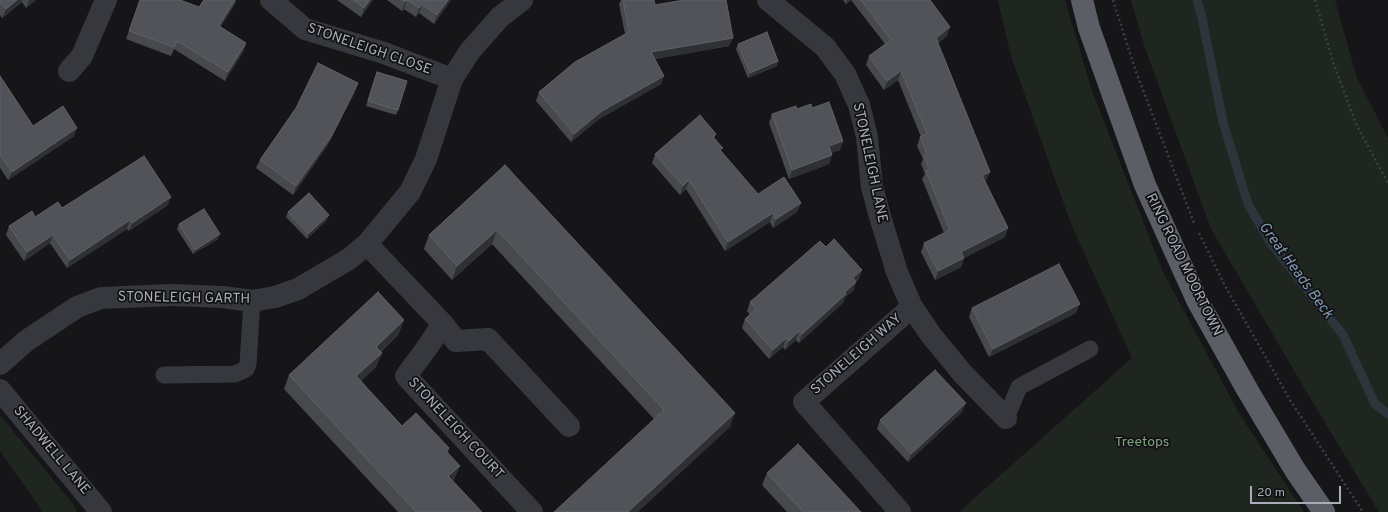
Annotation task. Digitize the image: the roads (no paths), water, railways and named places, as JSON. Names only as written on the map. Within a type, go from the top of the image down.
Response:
[{"type":"highway","name":"RING ROAD MOORTOWN","points":[[1082,0],[1089,28],[1145,185],[1197,300],[1248,391],[1295,470],[1324,512]]},
{"type":"street","points":[[69,71],[82,56],[106,0]]},
{"type":"street","name":"STONELEIGH CLOSE","points":[[271,0],[305,29],[384,53],[452,79]]},
{"type":"street","name":"STONELEIGH GARTH","points":[[0,364],[26,342],[77,307],[101,298],[172,295],[252,301],[275,297],[298,289],[348,258],[367,244],[410,192],[426,159],[452,79],[470,50],[500,17],[522,0]]},
{"type":"street","name":"STONELEIGH LANE","points":[[768,0],[825,47],[845,74],[859,105],[867,137],[872,188],[880,220],[897,272],[912,307],[931,335],[963,374],[1006,418]]},
{"type":"street","points":[[367,244],[443,324],[456,341],[488,339],[569,426]]},
{"type":"street","name":"STONELEIGH WAY","points":[[900,512],[804,402],[912,307]]},
{"type":"street","name":"STONELEIGH COURT","points":[[443,324],[406,376],[532,512]]},
{"type":"street","name":"SHADWELL LANE","points":[[0,390],[102,512]]},
{"type":"lane","points":[[164,375],[235,374],[246,369],[248,364],[252,301]]},
{"type":"lane","points":[[1006,418],[1019,387],[1090,349]]},
{"type":"waterway","name":"Great Heads Beck","points":[[1197,0],[1223,122],[1248,204],[1270,242],[1343,335],[1375,404],[1388,414]]},
{"type":"park label","name":"Treetops","points":[[1142,443]]}]
